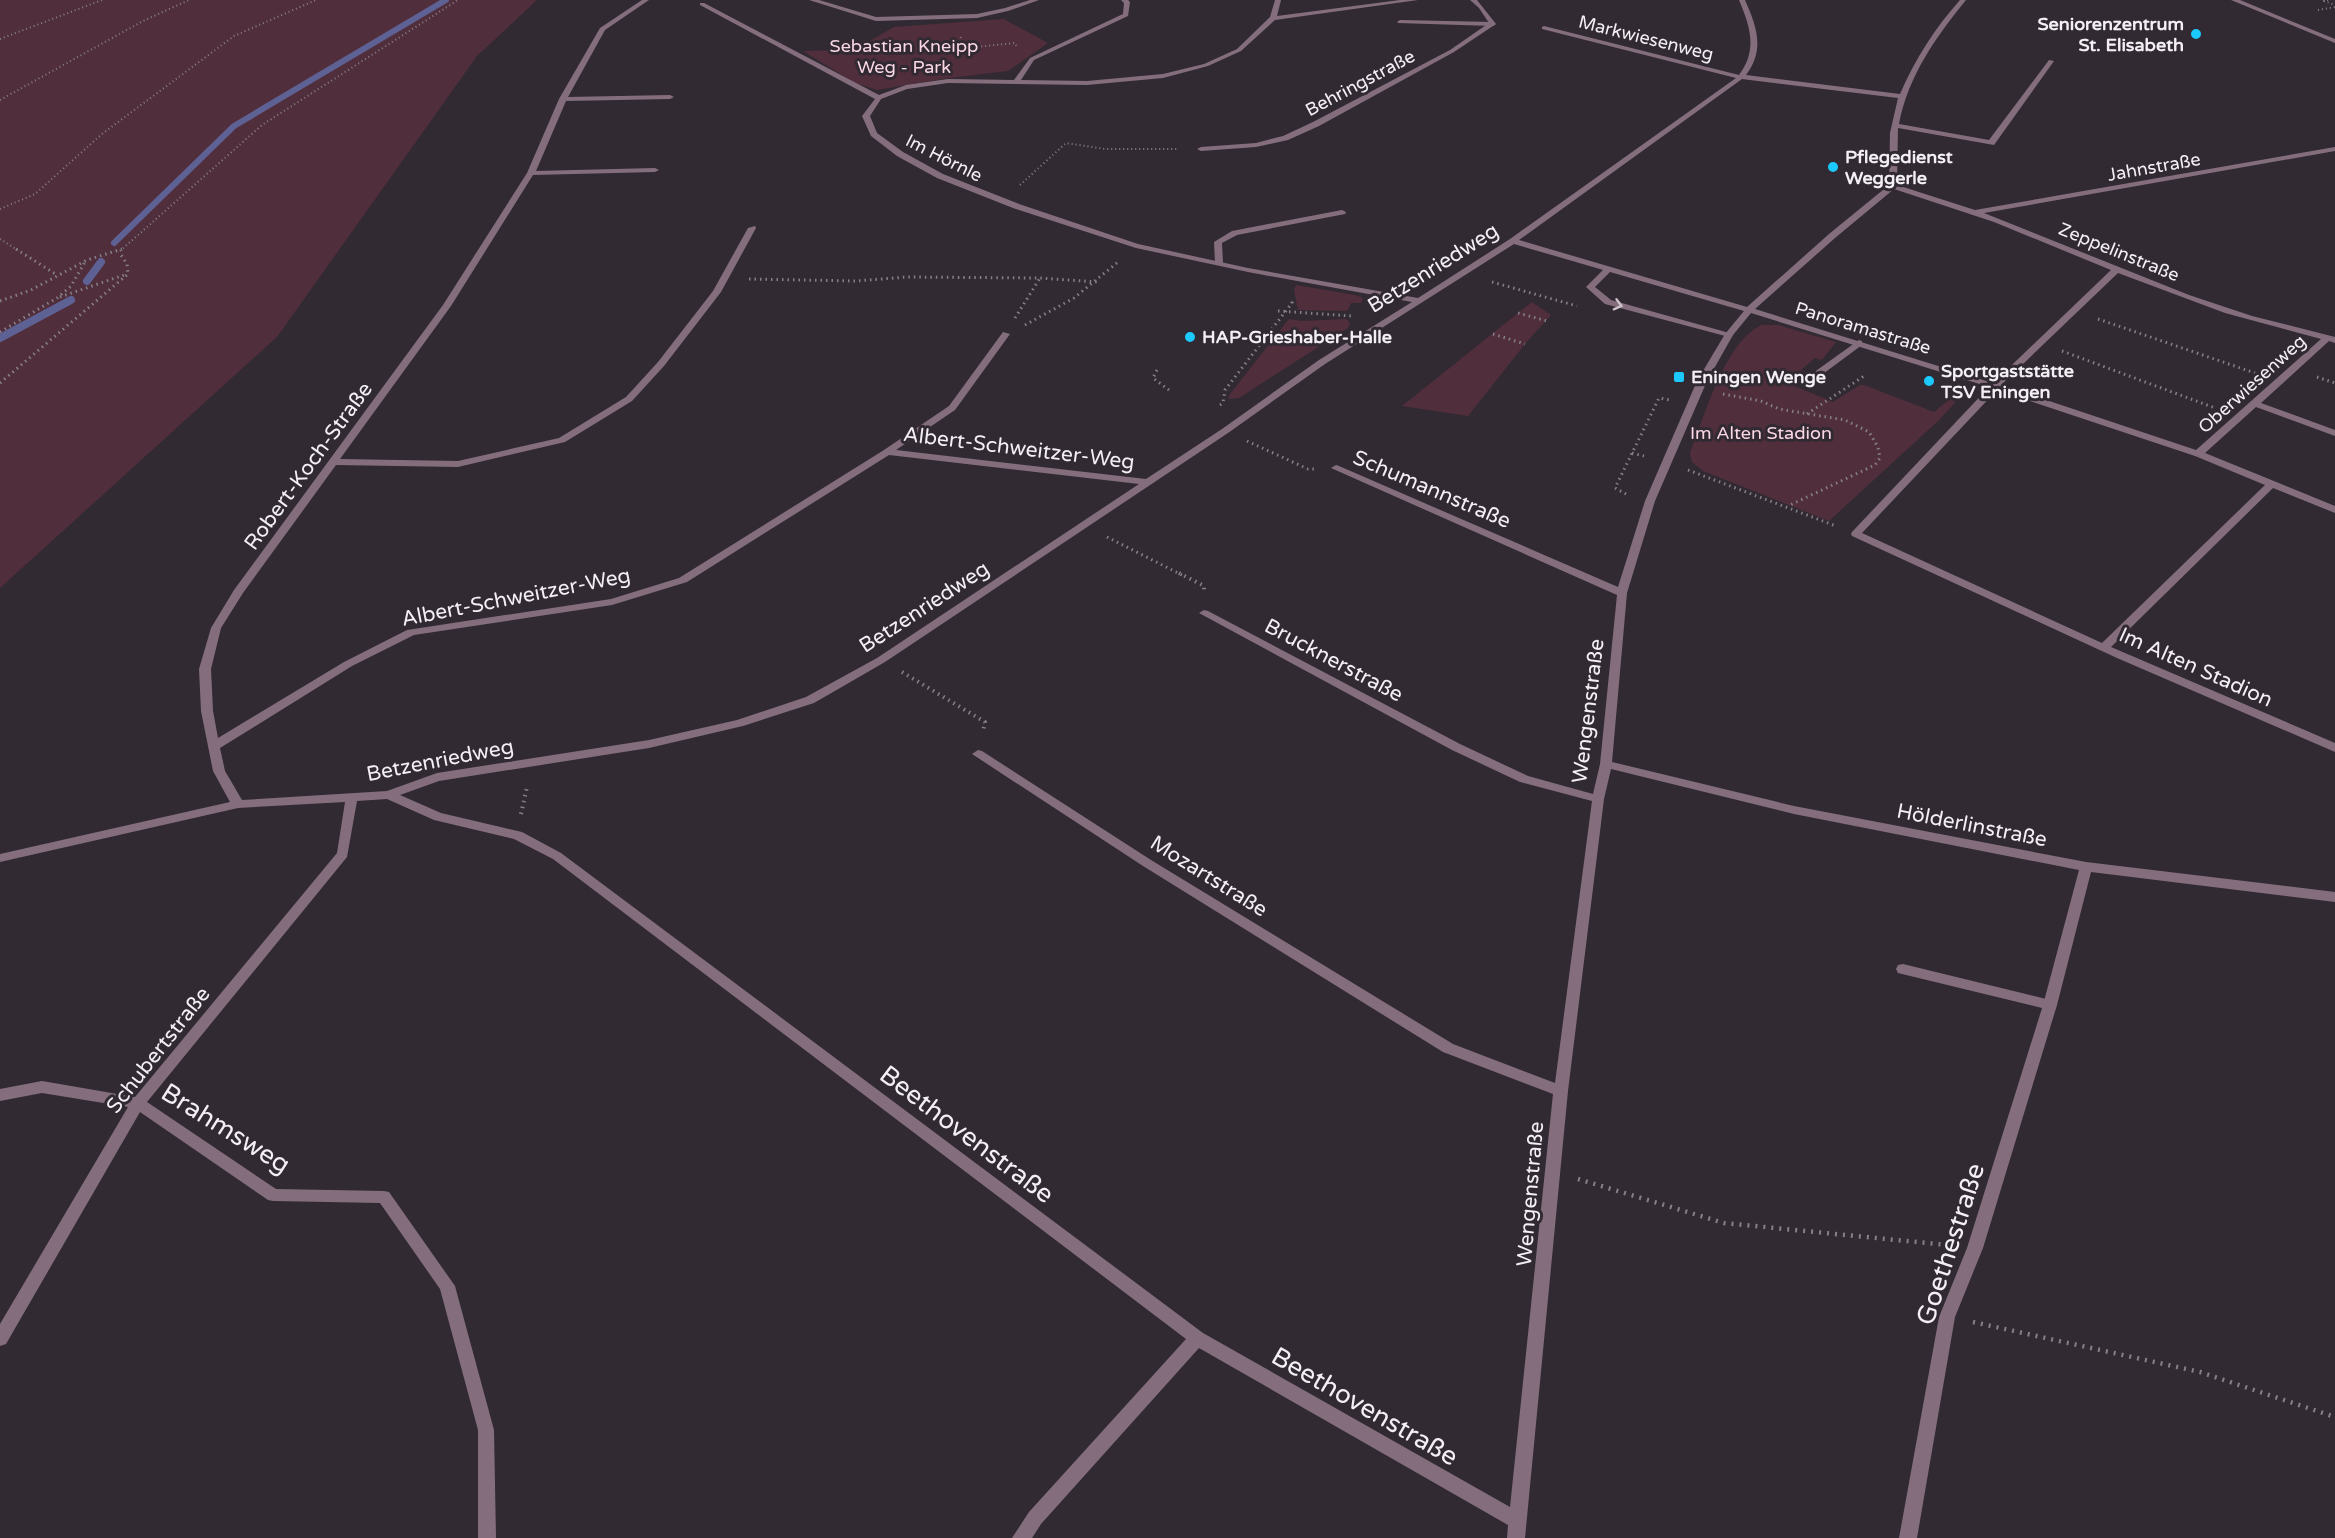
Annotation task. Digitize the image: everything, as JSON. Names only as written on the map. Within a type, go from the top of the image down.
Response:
[{"type":"street","name":"Robert-Koch-Straße","points":[[238,804],[219,771],[207,711],[205,669],[216,628],[238,592],[447,306],[531,173],[563,99],[602,29],[646,0]]},
{"type":"street","points":[[812,0],[876,19],[977,16],[1036,0]]},
{"type":"street","points":[[1017,81],[1032,59],[1126,15],[1127,2],[1124,0]]},
{"type":"street","points":[[702,4],[879,98],[906,87],[948,81],[1087,83],[1163,76],[1206,65],[1239,50],[1273,18],[1278,0]]},
{"type":"street","points":[[1273,18],[1415,0]]},
{"type":"street","points":[[1473,0],[1493,24]]},
{"type":"street","points":[[1741,77],[1751,66],[1756,48],[1755,35],[1742,0]]},
{"type":"street","points":[[1893,186],[1895,125],[1902,96],[1942,22],[1963,0]]},
{"type":"street","points":[[2234,0],[2335,41]]},
{"type":"street","points":[[1400,22],[1493,24]]},
{"type":"street","name":"Behringstraße","points":[[1201,149],[1257,145],[1285,138],[1316,124],[1452,51],[1493,24]]},
{"type":"street","name":"Markwiesenweg","points":[[1544,28],[1741,77],[1902,96]]},
{"type":"street","points":[[1895,125],[1991,143],[2051,61]]},
{"type":"street","name":"Betzenriedweg","points":[[0,858],[238,804],[388,795],[437,777],[650,744],[739,723],[810,700],[881,660],[1225,430],[1315,366],[1512,241],[1741,77]]},
{"type":"street","points":[[563,99],[670,97]]},
{"type":"street","name":"Im Hörnle","points":[[879,98],[866,116],[874,134],[891,147],[940,176],[1016,206],[1136,246],[1417,300]]},
{"type":"street","name":"Jahnstraße","points":[[1977,212],[2335,149]]},
{"type":"street","points":[[531,173],[655,170]]},
{"type":"street","name":"Zeppelinstraße","points":[[1893,186],[1977,212],[2213,306],[2332,339]]},
{"type":"street","name":"Wengenstraße","points":[[1516,1538],[1561,1090],[1598,799],[1606,764],[1622,593],[1648,506],[1665,462],[1691,403],[1730,334],[1749,310],[1832,236],[1893,186]]},
{"type":"street","points":[[1219,263],[1218,242],[1224,237],[1342,212]]},
{"type":"street","points":[[334,462],[458,464],[562,440],[629,399],[717,292],[752,228]]},
{"type":"street","name":"Panoramastraße","points":[[1512,241],[1859,343],[1995,386],[2198,454],[2335,510]]},
{"type":"street","points":[[1856,534],[1995,386],[2117,269]]},
{"type":"street","points":[[1608,270],[1590,287],[1608,302],[1730,334]]},
{"type":"street","name":"Albert-Schweitzer-Weg","points":[[214,746],[348,664],[411,632],[612,602],[683,580],[887,452],[952,408],[1005,334]]},
{"type":"street","name":"Oberwiesenweg","points":[[2198,454],[2241,418],[2278,382],[2332,339]]},
{"type":"street","points":[[1809,380],[1859,343]]},
{"type":"street","points":[[2256,404],[2335,433]]},
{"type":"street","name":"Albert-Schweitzer-Weg","points":[[887,452],[1146,482]]},
{"type":"street","name":"Schumannstraße","points":[[1336,468],[1622,593]]},
{"type":"street","points":[[2104,648],[2272,484]]},
{"type":"street","name":"Im Alten Stadion","points":[[1856,534],[2104,648],[2335,748]]},
{"type":"street","name":"Brucknerstraße","points":[[1204,614],[1475,756],[1524,779],[1598,799]]},
{"type":"street","name":"Mozartstraße","points":[[978,754],[1147,863],[1448,1048],[1561,1090]]},
{"type":"street","name":"Hölderlinstraße","points":[[1606,764],[1794,810],[2086,867],[2335,897]]},
{"type":"street","name":"Beethovenstraße","points":[[388,795],[438,817],[518,835],[557,856],[1197,1338],[1518,1521]]},
{"type":"street","name":"Schubertstraße","points":[[0,1339],[138,1103],[343,854],[352,796]]},
{"type":"street","name":"Goethestraße","points":[[1908,1538],[1947,1317],[1975,1248],[2050,1005],[2086,867]]},
{"type":"street","points":[[1903,969],[2050,1005]]},
{"type":"street","name":"Brahmsweg","points":[[0,1095],[42,1087],[138,1103],[273,1196],[384,1197],[447,1286],[486,1430],[487,1538]]},
{"type":"street","points":[[1021,1538],[1035,1518],[1197,1338]]},
{"type":"path","points":[[0,39],[102,0]]},
{"type":"path","points":[[0,100],[143,21],[189,0]]},
{"type":"path","points":[[0,208],[35,194],[102,134],[234,36],[316,0]]},
{"type":"path","points":[[0,301],[31,290],[87,260],[119,252],[262,124],[458,0]]},
{"type":"path","points":[[2328,0],[2324,1],[2335,5]]},
{"type":"path","points":[[968,34],[959,37],[958,44],[965,48],[1015,43],[1019,51]]},
{"type":"path","points":[[1016,206],[1026,193],[1015,189],[1066,143],[1105,149],[1201,149]]},
{"type":"path","points":[[0,239],[57,275]]},
{"type":"path","points":[[1005,334],[1059,309],[1097,282],[1136,246]]},
{"type":"path","points":[[119,252],[127,264],[128,274]]},
{"type":"path","points":[[0,332],[57,298],[71,286],[87,260]]},
{"type":"path","points":[[57,298],[128,274]]},
{"type":"path","points":[[0,383],[128,274]]},
{"type":"path","points":[[724,279],[856,281],[907,277],[1040,278],[1097,282]]},
{"type":"path","points":[[1216,408],[1223,403],[1225,390],[1292,303],[1292,277]]},
{"type":"path","points":[[1005,334],[1040,278]]},
{"type":"path","points":[[2074,310],[2278,382]]},
{"type":"path","points":[[1278,311],[1304,315],[1331,313],[1343,315]]},
{"type":"path","points":[[1518,313],[1547,321]]},
{"type":"path","points":[[1493,334],[1525,344]]},
{"type":"path","points":[[2040,343],[2241,418]]},
{"type":"path","points":[[1157,370],[1153,378],[1169,390]]},
{"type":"path","points":[[1806,415],[1864,376]]},
{"type":"path","points":[[1715,390],[1730,397],[1761,401],[1779,409],[1845,420],[1869,432],[1878,447],[1880,458],[1875,465],[1788,506]]},
{"type":"path","points":[[1648,506],[1615,488],[1659,398],[1691,403]]},
{"type":"path","name":"Schumannstraße","points":[[1225,430],[1308,469],[1336,468]]},
{"type":"path","points":[[1665,462],[1788,506],[1856,534]]},
{"type":"path","points":[[1083,524],[1204,586],[1204,614]]},
{"type":"path","points":[[881,660],[985,722],[978,754]]},
{"type":"path","points":[[518,835],[532,762]]},
{"type":"path","points":[[1554,1172],[1724,1223],[1975,1248]]},
{"type":"path","points":[[1947,1317],[2200,1372],[2335,1417]]},
{"type":"green space","points":[[0,0],[537,0],[477,56],[277,337],[0,588]]},
{"type":"green space","name":"Sebastian Kneipp Weg - Park","points":[[1004,19],[1048,43],[1008,71],[877,90],[855,83],[803,51],[854,50],[894,27]]},
{"type":"green space","points":[[1296,285],[1363,298],[1361,303],[1351,303],[1347,311],[1298,310],[1294,290]]},
{"type":"green space","points":[[1532,302],[1551,315],[1468,416],[1402,406]]},
{"type":"green space","points":[[1289,319],[1301,321],[1346,319],[1350,323],[1348,328],[1239,398],[1228,399],[1230,394]]},
{"type":"green space","name":"Im Alten Stadion","points":[[1762,325],[1778,325],[1836,342],[1822,360],[1815,358],[1801,370],[1807,373],[1792,385],[1833,402],[1860,385],[1864,385],[1934,412],[1963,388],[1966,391],[1937,422],[1829,521],[1703,471],[1692,462],[1690,453],[1726,363],[1749,334]]},
{"type":"waterway","points":[[114,243],[234,126],[446,0]]},
{"type":"waterway","points":[[87,281],[101,262]]},
{"type":"waterway","points":[[0,338],[71,300]]},
{"type":"place","name":"Seniorenzentrum St. Elisabeth","points":[[2196,34]]},
{"type":"place","name":"Pflegedienst Weggerle","points":[[1833,167]]},
{"type":"place","name":"HAP-Grieshaber-Halle","points":[[1190,337]]},
{"type":"place","name":"Eningen Wenge","points":[[1679,377]]},
{"type":"place","name":"Sportgaststätte TSV Eningen","points":[[1929,381]]}]
